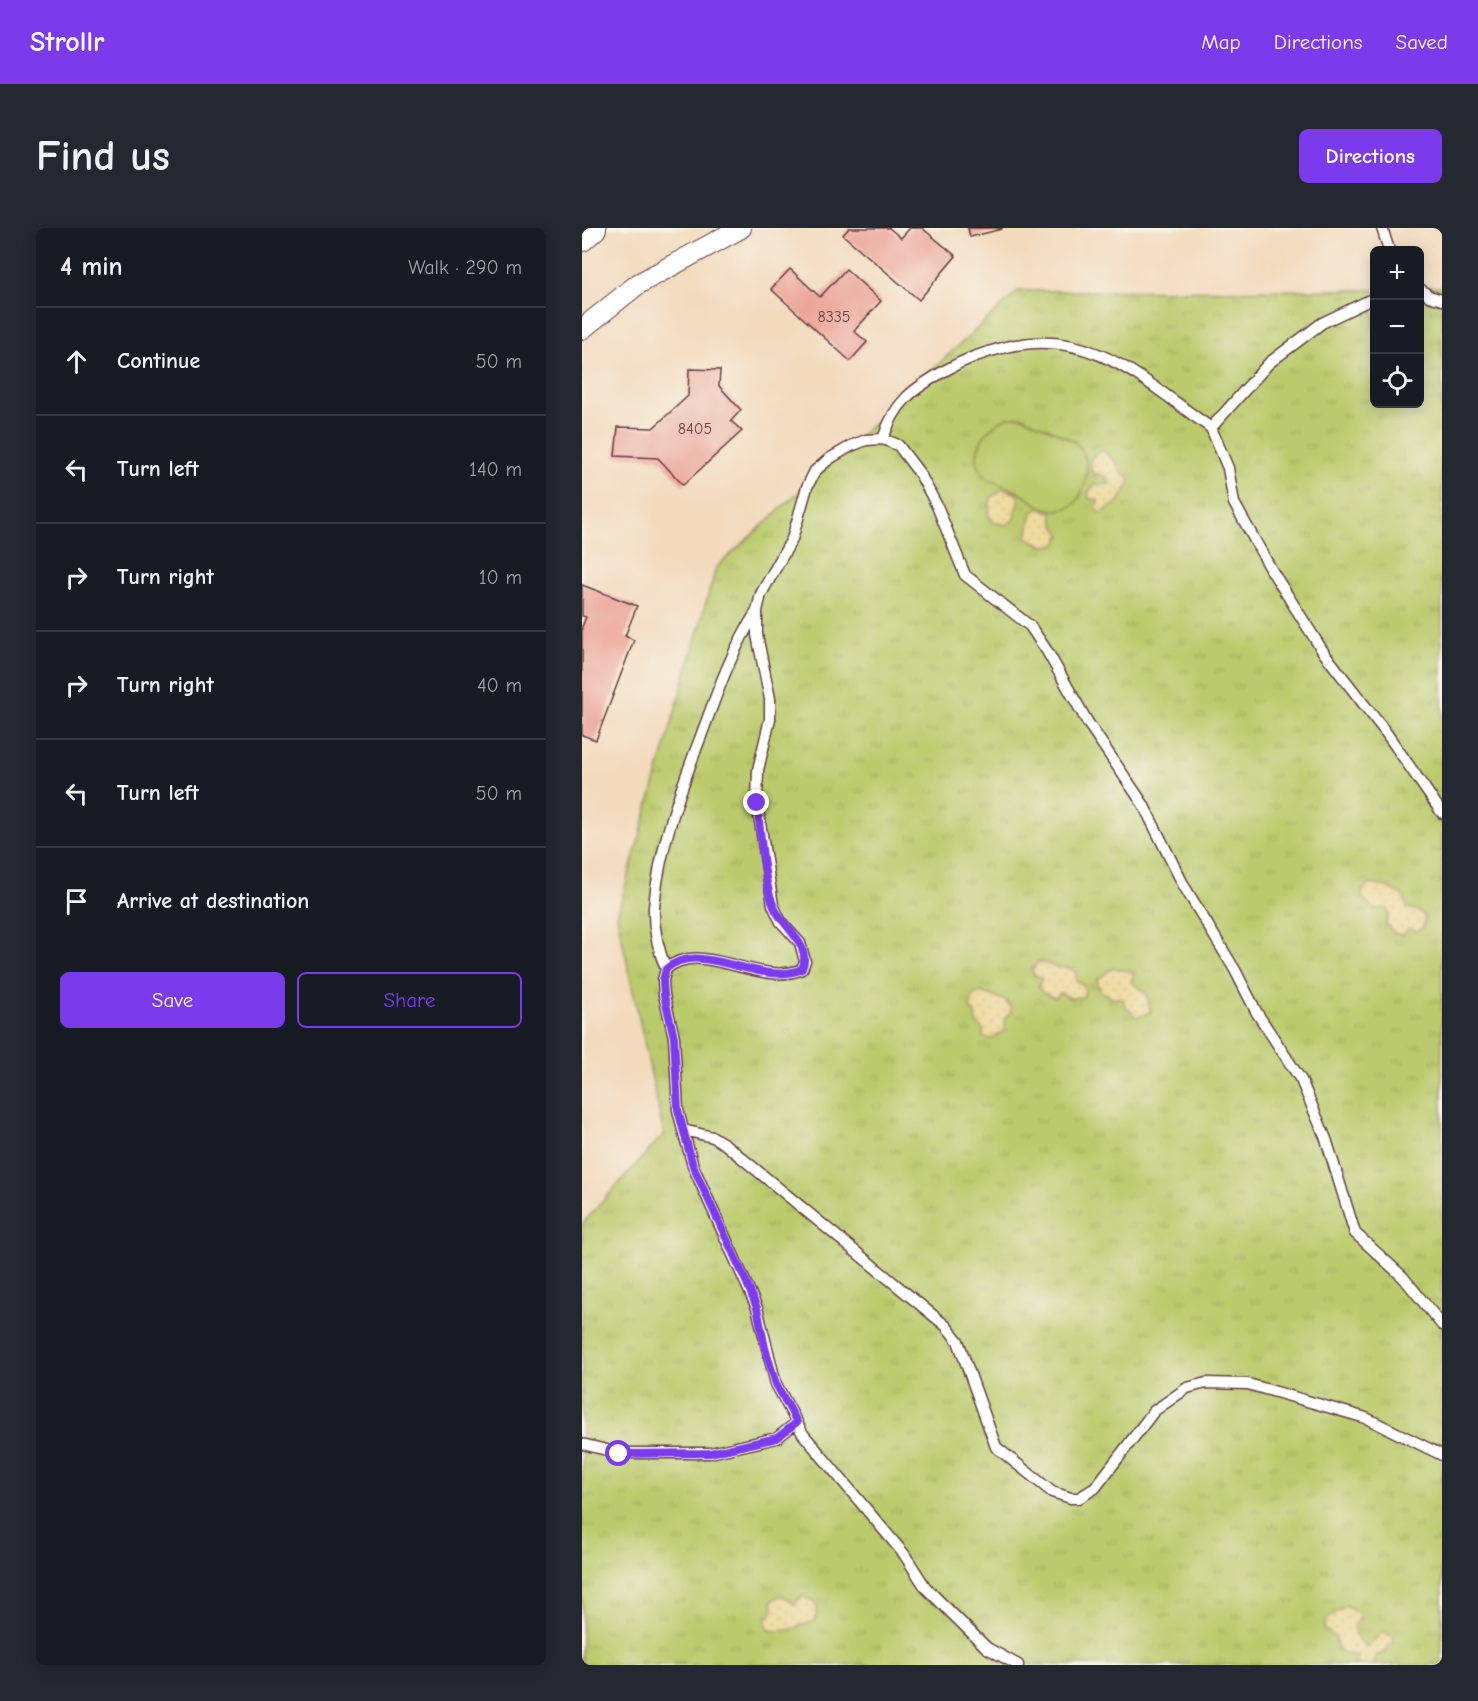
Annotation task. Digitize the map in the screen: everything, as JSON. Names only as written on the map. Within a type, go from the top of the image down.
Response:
[{"type":"street","points":[[582,238],[593,228]]},
{"type":"street","points":[[582,329],[638,284],[741,228]]},
{"type":"lane","points":[[1382,228],[1388,246]]},
{"type":"lane","points":[[1424,292],[1442,300]]},
{"type":"lane","points":[[1211,428],[1269,363],[1322,322],[1370,300]]},
{"type":"lane","points":[[883,439],[892,412],[926,382],[960,362],[982,353],[1020,344],[1046,341],[1071,344],[1124,367],[1211,428],[1228,468],[1234,503],[1272,571],[1324,653],[1388,734],[1442,813]]},
{"type":"lane","points":[[666,969],[684,958],[783,975],[802,969],[806,961],[800,943],[781,922],[773,905],[757,803],[758,770],[770,719],[770,699],[757,635],[757,611],[761,594],[792,539],[807,487],[815,471],[829,459],[866,440],[883,439],[898,445],[920,474],[937,506],[965,575],[1030,626],[1088,723],[1143,804],[1184,886],[1235,970],[1257,1013],[1301,1080],[1326,1139],[1355,1233],[1403,1278],[1442,1325]]},
{"type":"lane","points":[[757,611],[741,636],[676,802],[661,864],[654,907],[658,950],[666,969],[663,980],[664,995],[674,1037],[678,1110],[693,1166],[757,1308],[765,1348],[776,1384],[803,1434],[904,1554],[926,1588],[987,1648],[1018,1665]]},
{"type":"lane","points":[[683,1130],[706,1135],[726,1145],[946,1326],[958,1341],[996,1447],[1052,1492],[1079,1498],[1095,1488],[1155,1411],[1187,1388],[1206,1383],[1248,1384],[1366,1418],[1442,1455]]},
{"type":"lane","points":[[582,1444],[619,1454],[710,1453],[777,1438],[797,1422]]},
{"type":"green space","points":[[1424,286],[1442,287],[1442,1665],[582,1665],[582,1224],[664,1134],[617,916],[716,568],[1018,291],[1370,290],[1370,408],[1424,408]]},
{"type":"green space","points":[[1008,417],[1022,417],[1032,421],[1073,441],[1081,449],[1085,457],[1085,484],[1082,493],[1072,506],[1056,510],[1048,509],[992,481],[979,468],[977,459],[981,442],[993,427]]},
{"type":"sand","points":[[1102,450],[1117,463],[1121,473],[1128,476],[1130,483],[1119,501],[1102,513],[1096,509],[1098,500],[1089,499],[1088,493],[1094,484],[1110,483],[1107,477],[1091,472],[1091,458]]},
{"type":"sand","points":[[1002,489],[1015,493],[1020,500],[1015,510],[1016,517],[1007,525],[993,522],[988,514],[991,498]]},
{"type":"sand","points":[[1039,509],[1052,512],[1054,524],[1061,534],[1057,545],[1043,546],[1027,537],[1032,511]]},
{"type":"sand","points":[[1370,884],[1391,888],[1404,897],[1407,908],[1425,916],[1423,927],[1417,931],[1408,929],[1403,935],[1395,934],[1386,924],[1389,914],[1386,908],[1374,910],[1362,897],[1362,890]]},
{"type":"sand","points":[[1039,961],[1055,967],[1072,969],[1076,974],[1076,980],[1084,986],[1083,997],[1070,998],[1061,993],[1055,998],[1043,993],[1038,987],[1042,979],[1033,974],[1032,969]]},
{"type":"sand","points":[[1113,968],[1134,972],[1131,982],[1146,993],[1151,1012],[1137,1017],[1125,1006],[1122,998],[1112,998],[1100,991],[1097,980]]},
{"type":"sand","points":[[981,992],[1004,1000],[1011,1007],[1011,1012],[1004,1019],[1005,1030],[992,1039],[982,1037],[984,1030],[976,1023],[975,1013],[970,1008],[973,995]]},
{"type":"sand","points":[[779,1596],[786,1597],[794,1604],[802,1596],[813,1601],[818,1609],[815,1621],[788,1630],[770,1631],[765,1620],[773,1611],[772,1601]]},
{"type":"sand","points":[[1346,1605],[1358,1612],[1360,1618],[1354,1629],[1362,1643],[1368,1646],[1382,1632],[1393,1636],[1394,1643],[1389,1645],[1385,1653],[1377,1655],[1373,1665],[1356,1665],[1357,1655],[1346,1654],[1337,1649],[1336,1638],[1324,1628],[1327,1619]]},
{"type":"building","points":[[849,228],[889,228],[901,238],[910,228],[922,228],[956,256],[919,300],[843,235]]},
{"type":"building","points":[[968,228],[1002,228],[1002,229],[970,237]]},
{"type":"building","points":[[790,269],[820,297],[846,269],[881,301],[854,331],[867,342],[850,361],[771,289]]},
{"type":"building","points":[[689,369],[720,370],[719,386],[741,410],[731,421],[742,431],[683,485],[658,458],[615,456],[618,427],[653,428],[688,396]]},
{"type":"building","points":[[582,585],[637,606],[625,636],[634,640],[596,740],[582,735],[582,627],[586,617],[582,616]]},
{"type":"route","points":[[619,1454],[710,1453],[760,1444],[777,1438],[797,1422],[776,1384],[765,1348],[757,1308],[693,1166],[678,1110],[678,1074],[674,1037],[664,995],[663,980],[666,969],[673,962],[684,958],[783,975],[802,969],[806,961],[800,943],[781,922],[773,905],[757,803]]}]
